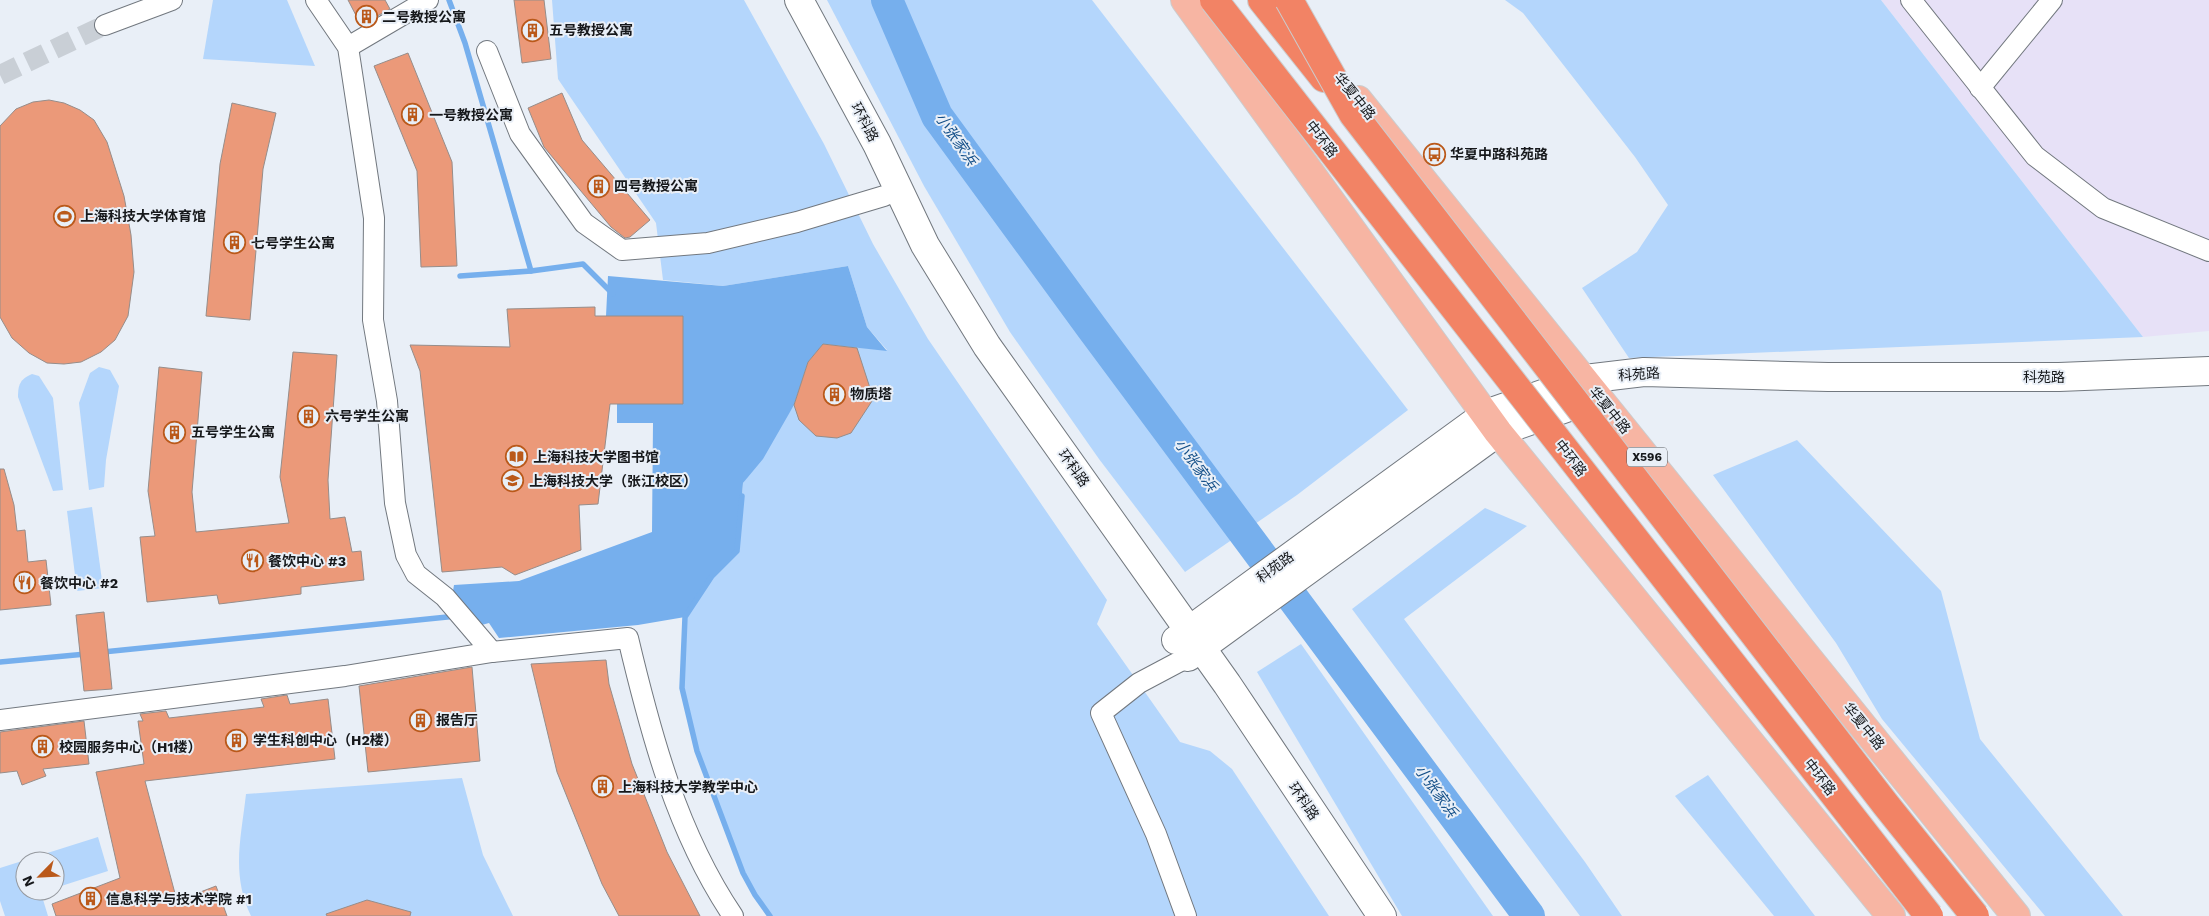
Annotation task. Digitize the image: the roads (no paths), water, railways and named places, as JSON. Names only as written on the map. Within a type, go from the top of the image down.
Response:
[{"type":"highway","points":[[1200,0],[1266,67]]},
{"type":"highway","name":"中环路","points":[[1214,0],[1928,916]]},
{"type":"highway","points":[[1262,0],[1353,114],[1886,805],[1975,916]]},
{"type":"highway","points":[[1289,0],[1353,114]]},
{"type":"main road","points":[[1174,0],[1212,39]]},
{"type":"main road","points":[[1185,0],[1492,423],[1891,916]]},
{"type":"main road","name":"华夏中路","points":[[1276,0],[1592,388],[2016,916]]},
{"type":"street","points":[[105,25],[172,0]]},
{"type":"street","points":[[316,0],[348,48],[374,218],[373,320],[387,401],[395,504],[406,555],[416,574],[445,597],[492,652]]},
{"type":"street","points":[[348,48],[428,0]]},
{"type":"street","name":"环科路","points":[[780,0],[810,52],[911,252],[974,355],[1188,643],[1382,916]]},
{"type":"street","name":"环科路","points":[[798,0],[877,144],[926,245],[987,346],[1188,643],[1362,916]]},
{"type":"street","points":[[1910,0],[2034,156],[2103,208],[2209,251]]},
{"type":"street","points":[[1980,88],[2052,0]]},
{"type":"street","points":[[487,51],[499,86],[520,134],[584,223],[622,250],[708,243],[797,222],[884,196]]},
{"type":"street","name":"科苑路","points":[[1186,916],[1156,834],[1101,714],[1188,643],[1492,423],[1644,372],[1828,377],[2059,377],[2209,371]]},
{"type":"street","name":"科苑路","points":[[1592,388],[1828,394],[2059,394],[2209,388]]},
{"type":"street","points":[[0,720],[345,676],[492,652],[628,638],[649,725],[678,811],[700,857],[733,916]]},
{"type":"waterway","points":[[449,0],[465,43],[531,271],[583,264],[613,294]]},
{"type":"waterway","name":"小张家浜","points":[[887,0],[937,116],[1092,328],[1529,916]]},
{"type":"waterway","points":[[460,276],[531,271]]},
{"type":"waterway","points":[[742,496],[737,551],[712,576],[685,617],[682,688],[697,751],[743,873],[755,895],[770,916]]},
{"type":"waterway","points":[[103,652],[457,616]]},
{"type":"waterway","points":[[0,662],[86,654]]},
{"type":"tunnel","points":[[0,75],[105,25]]},
{"type":"place","name":"二号教授公寓","points":[[366,17]]},
{"type":"place","name":"五号教授公寓","points":[[533,30]]},
{"type":"place","name":"一号教授公寓","points":[[413,115]]},
{"type":"place","name":"华夏中路科苑路","points":[[1434,154]]},
{"type":"place","name":"四号教授公寓","points":[[598,186]]},
{"type":"place","name":"上海科技大学体育馆","points":[[64,216]]},
{"type":"place","name":"七号学生公寓","points":[[235,243]]},
{"type":"place","name":"物质塔","points":[[834,394]]},
{"type":"place","name":"六号学生公寓","points":[[309,416]]},
{"type":"place","name":"五号学生公寓","points":[[175,432]]},
{"type":"place","name":"上海科技大学图书馆","points":[[517,457]]},
{"type":"place","name":"上海科技大学（张江校区）","points":[[513,481]]},
{"type":"place","name":"餐饮中心 #3","points":[[252,561]]},
{"type":"place","name":"餐饮中心 #2","points":[[24,583]]},
{"type":"place","name":"报告厅","points":[[420,720]]},
{"type":"place","name":"学生科创中心（H2楼）","points":[[237,740]]},
{"type":"place","name":"校园服务中心（H1楼）","points":[[43,747]]},
{"type":"place","name":"上海科技大学教学中心","points":[[602,787]]},
{"type":"place","name":"信息科学与技术学院 #1","points":[[90,899]]}]
